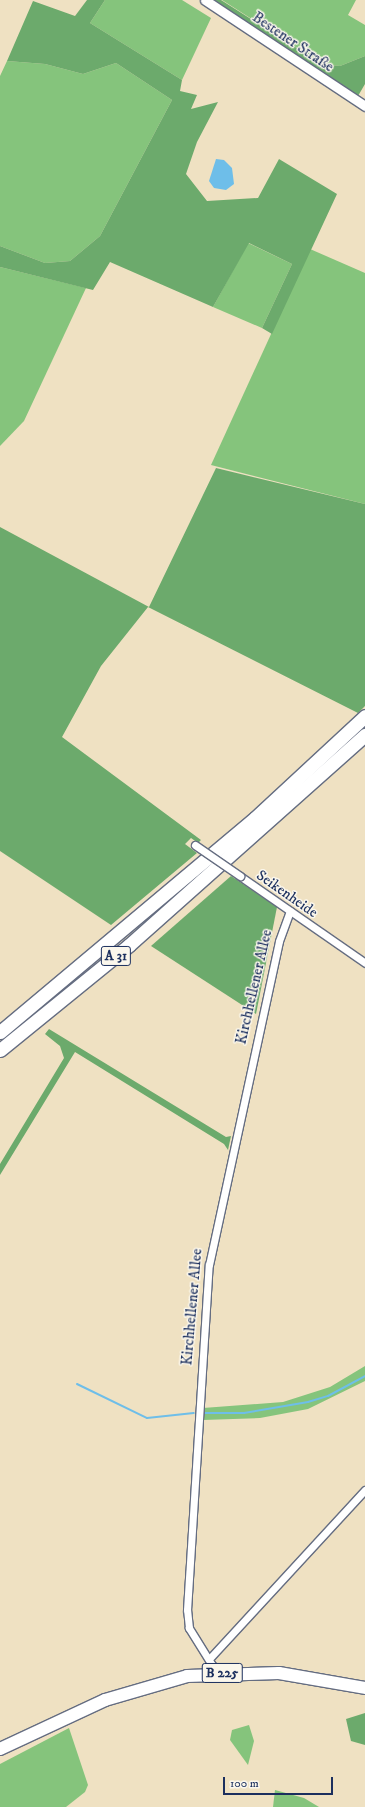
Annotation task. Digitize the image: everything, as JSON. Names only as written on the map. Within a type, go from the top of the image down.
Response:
[{"type":"highway","name":"A 31","points":[[0,1032],[244,828],[365,716]]},
{"type":"highway","name":"A 31","points":[[0,1050],[130,945],[365,736]]},
{"type":"main road","name":"B 225","points":[[0,1749],[83,1708],[156,1683],[212,1674],[280,1673],[365,1688]]},
{"type":"street","name":"Bestener Straße","points":[[205,0],[365,106]]},
{"type":"street","name":"Seikenheide","points":[[195,845],[365,963]]},
{"type":"street","name":"Kirchhellener Allee","points":[[212,1674],[208,1659],[189,1628],[187,1610],[209,1264],[279,941],[290,912]]},
{"type":"street","points":[[208,1659],[365,1490]]},
{"type":"green space","points":[[87,0],[105,0],[90,23],[182,80],[180,91],[197,95],[191,109],[218,102],[197,142],[186,174],[207,201],[258,198],[279,159],[337,194],[272,334],[262,328],[292,264],[249,243],[213,307],[110,262],[93,290],[0,267],[0,246],[45,263],[70,261],[100,236],[172,100],[116,63],[83,74],[45,64],[7,61],[33,1],[75,16]]},
{"type":"green space","points":[[105,0],[182,0],[211,18],[182,80],[90,23]]},
{"type":"green space","points":[[213,0],[221,0],[322,64],[340,66],[365,56],[365,84],[358,96]]},
{"type":"green space","points":[[222,0],[356,0],[348,15],[365,25],[365,56],[340,66],[322,64]]},
{"type":"green space","points":[[7,61],[45,64],[83,74],[116,63],[172,100],[100,236],[70,261],[45,263],[0,246],[0,76]]},
{"type":"green space","points":[[248,243],[292,264],[262,328],[213,307]]},
{"type":"green space","points":[[310,249],[365,273],[365,504],[211,465]]},
{"type":"green space","points":[[0,267],[86,288],[24,421],[0,446]]},
{"type":"green space","points":[[216,468],[365,504],[365,706],[358,713],[148,607],[101,666],[62,737],[201,840],[198,843],[191,838],[185,844],[197,853],[111,925],[0,851],[0,527],[149,607]]},
{"type":"green space","points":[[231,876],[277,907],[256,1014],[151,946]]},
{"type":"green space","points":[[49,1029],[226,1137],[231,1136],[228,1150],[224,1144],[75,1052],[0,1175],[0,1164],[64,1058],[60,1046],[45,1034]]},
{"type":"green space","points":[[365,1366],[365,1381],[308,1409],[260,1418],[203,1420],[203,1408],[283,1402],[330,1387]]},
{"type":"green space","points":[[365,1713],[365,1745],[351,1741],[346,1719]]},
{"type":"green space","points":[[249,1725],[254,1741],[248,1765],[230,1740],[232,1730]]},
{"type":"green space","points":[[69,1728],[88,1785],[85,1792],[66,1807],[0,1807],[0,1764]]},
{"type":"green space","points":[[275,1790],[304,1798],[319,1807],[273,1807]]},
{"type":"water","points":[[216,159],[224,160],[232,168],[234,184],[226,190],[214,188],[209,181]]},
{"type":"waterway","points":[[203,1413],[244,1413],[308,1402],[328,1396],[365,1376]]},
{"type":"waterway","points":[[77,1384],[147,1418],[194,1413]]}]
